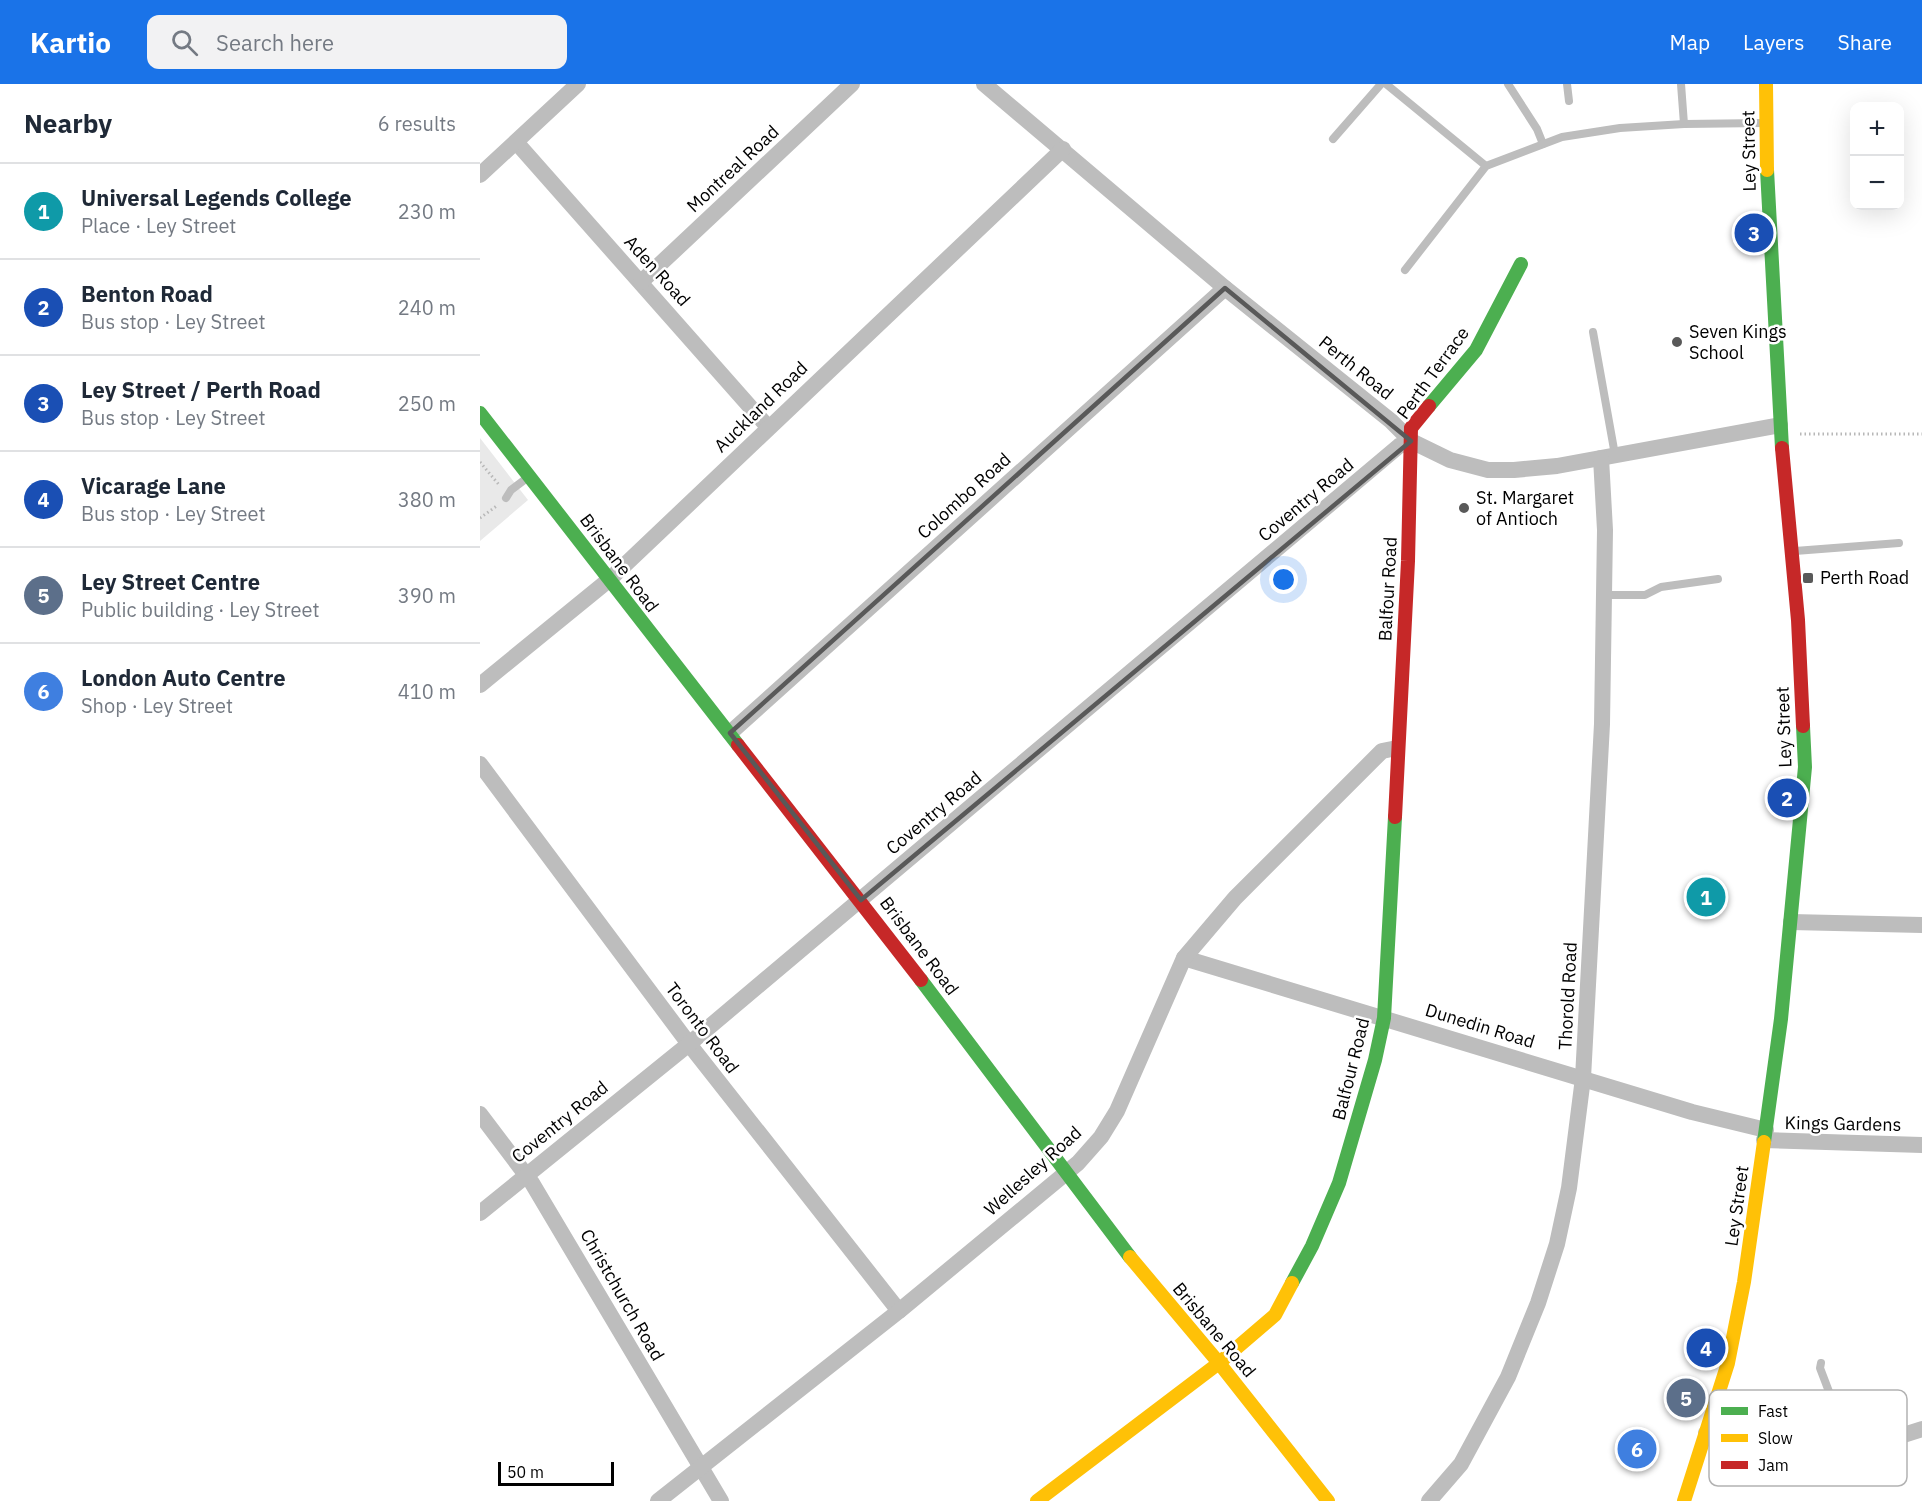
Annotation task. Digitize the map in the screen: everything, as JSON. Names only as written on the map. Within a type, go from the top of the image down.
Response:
[{"type":"street","points":[[480,175],[578,84]]},
{"type":"street","name":"Montreal Road","points":[[641,282],[852,84]]},
{"type":"street","name":"Perth Road","points":[[984,84],[1225,288],[1391,422],[1411,441],[1450,460],[1488,470],[1540,469],[1780,430]]},
{"type":"street","name":"Ley Street","points":[[1719,1390],[1728,1363],[1742,1294],[1765,1135],[1791,922],[1805,767],[1791,551],[1780,430],[1768,213],[1766,84]]},
{"type":"street","name":"Aden Road","points":[[516,142],[768,427]]},
{"type":"street","name":"Auckland Road","points":[[480,685],[610,579],[1063,149]]},
{"type":"street","name":"Perth Terrace","points":[[1411,441],[1411,428],[1476,350],[1521,264]]},
{"type":"street","name":"Colombo Road","points":[[730,733],[1225,288]]},
{"type":"street","name":"Brisbane Road","points":[[480,413],[610,579],[660,647],[861,900],[1008,1097],[1068,1171],[1140,1270],[1219,1363],[1328,1501]]},
{"type":"street","name":"Balfour Road","points":[[1037,1501],[1219,1363],[1275,1315],[1312,1246],[1339,1183],[1375,1060],[1384,1018],[1412,471],[1411,441]]},
{"type":"street","name":"Coventry Road","points":[[480,1212],[689,1044],[1390,454],[1411,441]]},
{"type":"street","name":"Thorold Road","points":[[1430,1501],[1461,1464],[1508,1377],[1538,1303],[1557,1244],[1566,1199],[1583,1078],[1602,724],[1608,457]]},
{"type":"street","name":"Wellesley Road","points":[[658,1501],[699,1466],[898,1311],[1068,1171],[1101,1137],[1117,1111],[1184,958],[1235,898],[1382,751],[1397,748]]},
{"type":"street","name":"Toronto Road","points":[[480,764],[689,1044],[898,1311]]},
{"type":"street","points":[[1791,922],[1922,925]]},
{"type":"street","name":"Dunedin Road","points":[[1184,958],[1765,1135]]},
{"type":"street","name":"Christchurch Road","points":[[480,1114],[526,1174],[572,1247],[721,1501]]},
{"type":"street","name":"Kings Gardens","points":[[1765,1135],[1922,1145]]},
{"type":"street","name":"Ley Street","points":[[1684,1501],[1709,1423]]},
{"type":"street","points":[[1907,1434],[1922,1429]]},
{"type":"lane","points":[[1333,139],[1383,84],[1486,166]]},
{"type":"lane","points":[[1508,84],[1537,129],[1543,144]]},
{"type":"lane","points":[[1567,84],[1569,102]]},
{"type":"lane","points":[[1681,84],[1684,124]]},
{"type":"lane","points":[[1405,270],[1486,166],[1562,137],[1620,128],[1684,124],[1767,123]]},
{"type":"lane","points":[[1593,332],[1608,457]]},
{"type":"lane","points":[[506,498],[511,490],[530,476]]},
{"type":"lane","points":[[1791,551],[1899,543]]},
{"type":"lane","points":[[1604,595],[1645,595],[1661,587],[1718,579]]},
{"type":"lane","points":[[1821,1363],[1820,1368],[1828,1390]]},
{"type":"path","points":[[1780,430],[1922,434]]},
{"type":"path","points":[[480,462],[506,498],[480,518]]},
{"type":"highlighted area","points":[[1225,288],[1411,441],[861,900],[730,733]]},
{"type":"shaded area","points":[[480,438],[528,500],[480,541]]},
{"type":"traffic: fast","points":[[1767,170],[1782,448]]},
{"type":"traffic: fast","points":[[1429,406],[1476,350],[1521,264]]},
{"type":"traffic: fast","points":[[480,413],[738,745]]},
{"type":"traffic: fast","points":[[1764,1142],[1781,1019],[1805,767],[1803,726]]},
{"type":"traffic: fast","points":[[1292,1283],[1312,1246],[1339,1183],[1375,1060],[1384,1018],[1395,817]]},
{"type":"traffic: fast","points":[[921,980],[1130,1257]]},
{"type":"traffic: slow","points":[[1766,84],[1767,170]]},
{"type":"traffic: slow","points":[[1719,1390],[1728,1363],[1744,1282],[1764,1142]]},
{"type":"traffic: slow","points":[[1130,1257],[1219,1363],[1328,1501]]},
{"type":"traffic: slow","points":[[1037,1501],[1219,1363],[1275,1315],[1292,1283]]},
{"type":"traffic: slow","points":[[1684,1501],[1709,1423]]},
{"type":"traffic: jam","points":[[1395,817],[1408,561],[1411,428],[1429,406]]},
{"type":"traffic: jam","points":[[1782,448],[1798,620],[1803,726]]},
{"type":"traffic: jam","points":[[738,745],[921,980]]},
{"type":"place","name":"Ley Street / Perth Road","points":[[1754,233]]},
{"type":"place","name":"Seven Kings School","points":[[1677,342]]},
{"type":"place","name":"St. Margaret of Antioch","points":[[1464,508]]},
{"type":"place","name":"Perth Road","points":[[1808,578]]},
{"type":"place","name":"Benton Road","points":[[1787,798]]},
{"type":"place","name":"Universal Legends College","points":[[1706,897]]},
{"type":"place","name":"Vicarage Lane","points":[[1706,1348]]},
{"type":"place","name":"Ley Street Centre","points":[[1686,1398]]},
{"type":"place","name":"London Auto Centre","points":[[1637,1449]]}]
